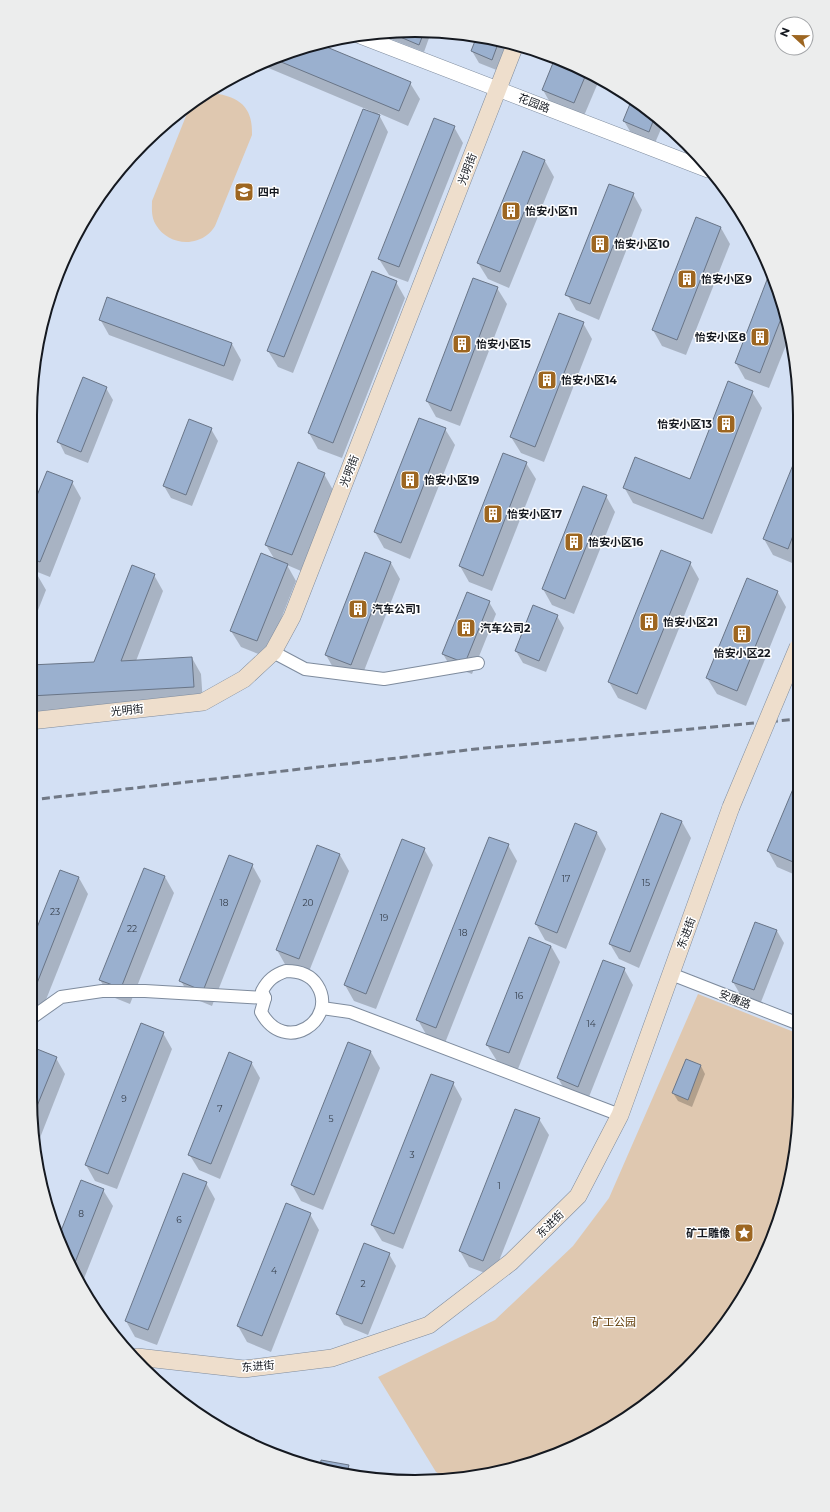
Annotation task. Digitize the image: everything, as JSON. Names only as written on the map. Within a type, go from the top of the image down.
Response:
[{"type":"main road","name":"光明街","points":[[37,720],[203,702],[244,678],[273,652],[292,617],[513,50]]},
{"type":"main road","name":"东进街","points":[[142,1358],[244,1369],[332,1358],[429,1325],[511,1262],[578,1196],[620,1115],[730,807],[793,659]]},
{"type":"street","name":"花园路","points":[[370,40],[700,167]]},
{"type":"street","points":[[273,652],[305,669],[384,679],[478,663]]},
{"type":"street","points":[[286,971],[296,971],[306,974],[314,980],[320,989],[322,1008],[318,1017],[308,1028],[294,1033],[284,1032],[274,1028],[266,1021],[261,1012],[265,998],[262,991],[267,981],[276,975],[286,971]]},
{"type":"street","name":"安康路","points":[[671,974],[793,1022]]},
{"type":"street","points":[[37,1014],[61,997],[102,991],[145,991],[265,998]]},
{"type":"street","points":[[322,1008],[350,1012],[620,1115]]},
{"type":"green space","points":[[215,95],[227,96],[240,102],[245,107],[251,119],[252,135],[214,227],[208,234],[200,239],[186,242],[179,241],[166,236],[160,231],[154,222],[152,201],[187,114]]},
{"type":"green space","name":"矿工公园","points":[[698,994],[793,1032],[792,1122],[786,1171],[780,1195],[773,1219],[754,1264],[729,1307],[715,1327],[682,1364],[645,1397],[604,1424],[582,1436],[537,1455],[489,1468],[440,1474],[436,1472],[378,1377],[495,1320],[573,1246],[609,1198]]},
{"type":"building","points":[[422,37],[419,45],[401,38]]},
{"type":"building","points":[[475,42],[497,46],[492,60],[471,51]]},
{"type":"building","points":[[328,47],[411,82],[399,111],[281,62]]},
{"type":"building","points":[[553,63],[585,77],[574,103],[542,90]]},
{"type":"building","points":[[630,104],[653,122],[649,132],[623,121]]},
{"type":"building","points":[[363,109],[380,115],[284,357],[267,351]]},
{"type":"building","points":[[434,118],[455,126],[399,267],[378,259]]},
{"type":"building","name":"怡安小区11","points":[[523,151],[545,160],[500,272],[477,263]]},
{"type":"building","name":"怡安小区10","points":[[609,184],[634,193],[590,304],[565,295]]},
{"type":"building","name":"怡安小区9","points":[[696,217],[721,227],[677,340],[652,330]]},
{"type":"building","points":[[372,271],[397,281],[333,443],[308,433]]},
{"type":"building","name":"怡安小区15","points":[[473,278],[498,287],[451,411],[426,401]]},
{"type":"building","name":"怡安小区8","points":[[767,279],[781,320],[760,373],[735,363]]},
{"type":"building","points":[[107,297],[232,343],[224,366],[99,320]]},
{"type":"building","name":"怡安小区14","points":[[559,313],[584,322],[535,447],[510,437]]},
{"type":"building","points":[[83,377],[107,387],[81,452],[57,442]]},
{"type":"building","name":"怡安小区13","points":[[728,381],[753,391],[703,519],[623,488],[635,457],[690,479]]},
{"type":"building","name":"怡安小区19","points":[[419,418],[446,428],[401,543],[374,532]]},
{"type":"building","points":[[189,419],[212,428],[186,495],[163,486]]},
{"type":"building","name":"怡安小区17","points":[[503,453],[527,462],[483,576],[459,566]]},
{"type":"building","points":[[298,462],[325,473],[292,555],[265,545]]},
{"type":"building","points":[[793,465],[793,536],[788,549],[763,539]]},
{"type":"building","points":[[47,471],[73,481],[40,562],[37,561],[37,495]]},
{"type":"building","name":"怡安小区16","points":[[583,486],[607,495],[565,599],[542,589]]},
{"type":"building","name":"怡安小区21","points":[[661,550],[691,562],[637,694],[608,682]]},
{"type":"building","name":"汽车公司1","points":[[365,552],[391,562],[351,665],[325,655]]},
{"type":"building","points":[[261,553],[288,564],[257,641],[230,631]]},
{"type":"building","points":[[132,565],[155,574],[121,661],[192,657],[194,687],[37,696],[37,665],[94,662]]},
{"type":"building","name":"怡安小区22","points":[[747,578],[778,591],[737,691],[706,678]]},
{"type":"building","name":"汽车公司2","points":[[467,592],[490,601],[465,663],[442,654]]},
{"type":"building","points":[[533,605],[558,615],[539,661],[515,651]]},
{"type":"building","points":[[793,789],[793,862],[767,851]]},
{"type":"building","points":[[661,813],[682,821],[630,952],[609,944]]},
{"type":"building","points":[[575,823],[597,832],[557,933],[535,924]]},
{"type":"building","points":[[489,837],[509,844],[436,1028],[416,1020]]},
{"type":"building","points":[[402,839],[425,848],[366,994],[344,985]]},
{"type":"building","points":[[317,845],[340,854],[299,959],[276,950]]},
{"type":"building","points":[[229,855],[253,864],[203,991],[179,981]]},
{"type":"building","points":[[144,868],[165,876],[121,988],[99,980]]},
{"type":"building","points":[[60,870],[79,877],[37,983],[37,928]]},
{"type":"building","points":[[755,922],[777,930],[754,990],[732,982]]},
{"type":"building","points":[[529,937],[551,946],[509,1053],[486,1045]]},
{"type":"building","points":[[603,960],[625,968],[578,1087],[557,1078]]},
{"type":"building","points":[[141,1023],[164,1032],[108,1174],[85,1165]]},
{"type":"building","points":[[348,1042],[371,1051],[314,1195],[291,1185]]},
{"type":"building","points":[[37,1049],[57,1057],[37,1105]]},
{"type":"building","points":[[229,1052],[252,1062],[211,1164],[188,1155]]},
{"type":"building","points":[[686,1059],[701,1065],[688,1100],[672,1093]]},
{"type":"building","points":[[431,1074],[454,1082],[394,1234],[371,1225]]},
{"type":"building","points":[[515,1109],[540,1118],[483,1261],[459,1251]]},
{"type":"building","points":[[183,1173],[207,1182],[148,1330],[125,1321]]},
{"type":"building","points":[[81,1180],[104,1189],[75,1262],[61,1230]]},
{"type":"building","points":[[286,1203],[311,1213],[262,1336],[237,1326]]},
{"type":"building","points":[[364,1243],[390,1253],[362,1324],[336,1314]]},
{"type":"building","points":[[321,1460],[349,1465],[348,1469],[321,1463]]},
{"type":"railway","points":[[37,799],[476,749],[793,719]]},
{"type":"place","name":"四中","points":[[244,192]]},
{"type":"place","name":"怡安小区11","points":[[511,211]]},
{"type":"place","name":"怡安小区10","points":[[600,244]]},
{"type":"place","name":"怡安小区9","points":[[687,279]]},
{"type":"place","name":"怡安小区8","points":[[760,337]]},
{"type":"place","name":"怡安小区15","points":[[462,344]]},
{"type":"place","name":"怡安小区14","points":[[547,380]]},
{"type":"place","name":"怡安小区13","points":[[726,424]]},
{"type":"place","name":"怡安小区19","points":[[410,480]]},
{"type":"place","name":"怡安小区17","points":[[493,514]]},
{"type":"place","name":"怡安小区16","points":[[574,542]]},
{"type":"place","name":"汽车公司1","points":[[358,609]]},
{"type":"place","name":"怡安小区21","points":[[649,622]]},
{"type":"place","name":"汽车公司2","points":[[466,628]]},
{"type":"place","name":"怡安小区22","points":[[742,634]]},
{"type":"place","name":"矿工雕像","points":[[744,1233]]}]
